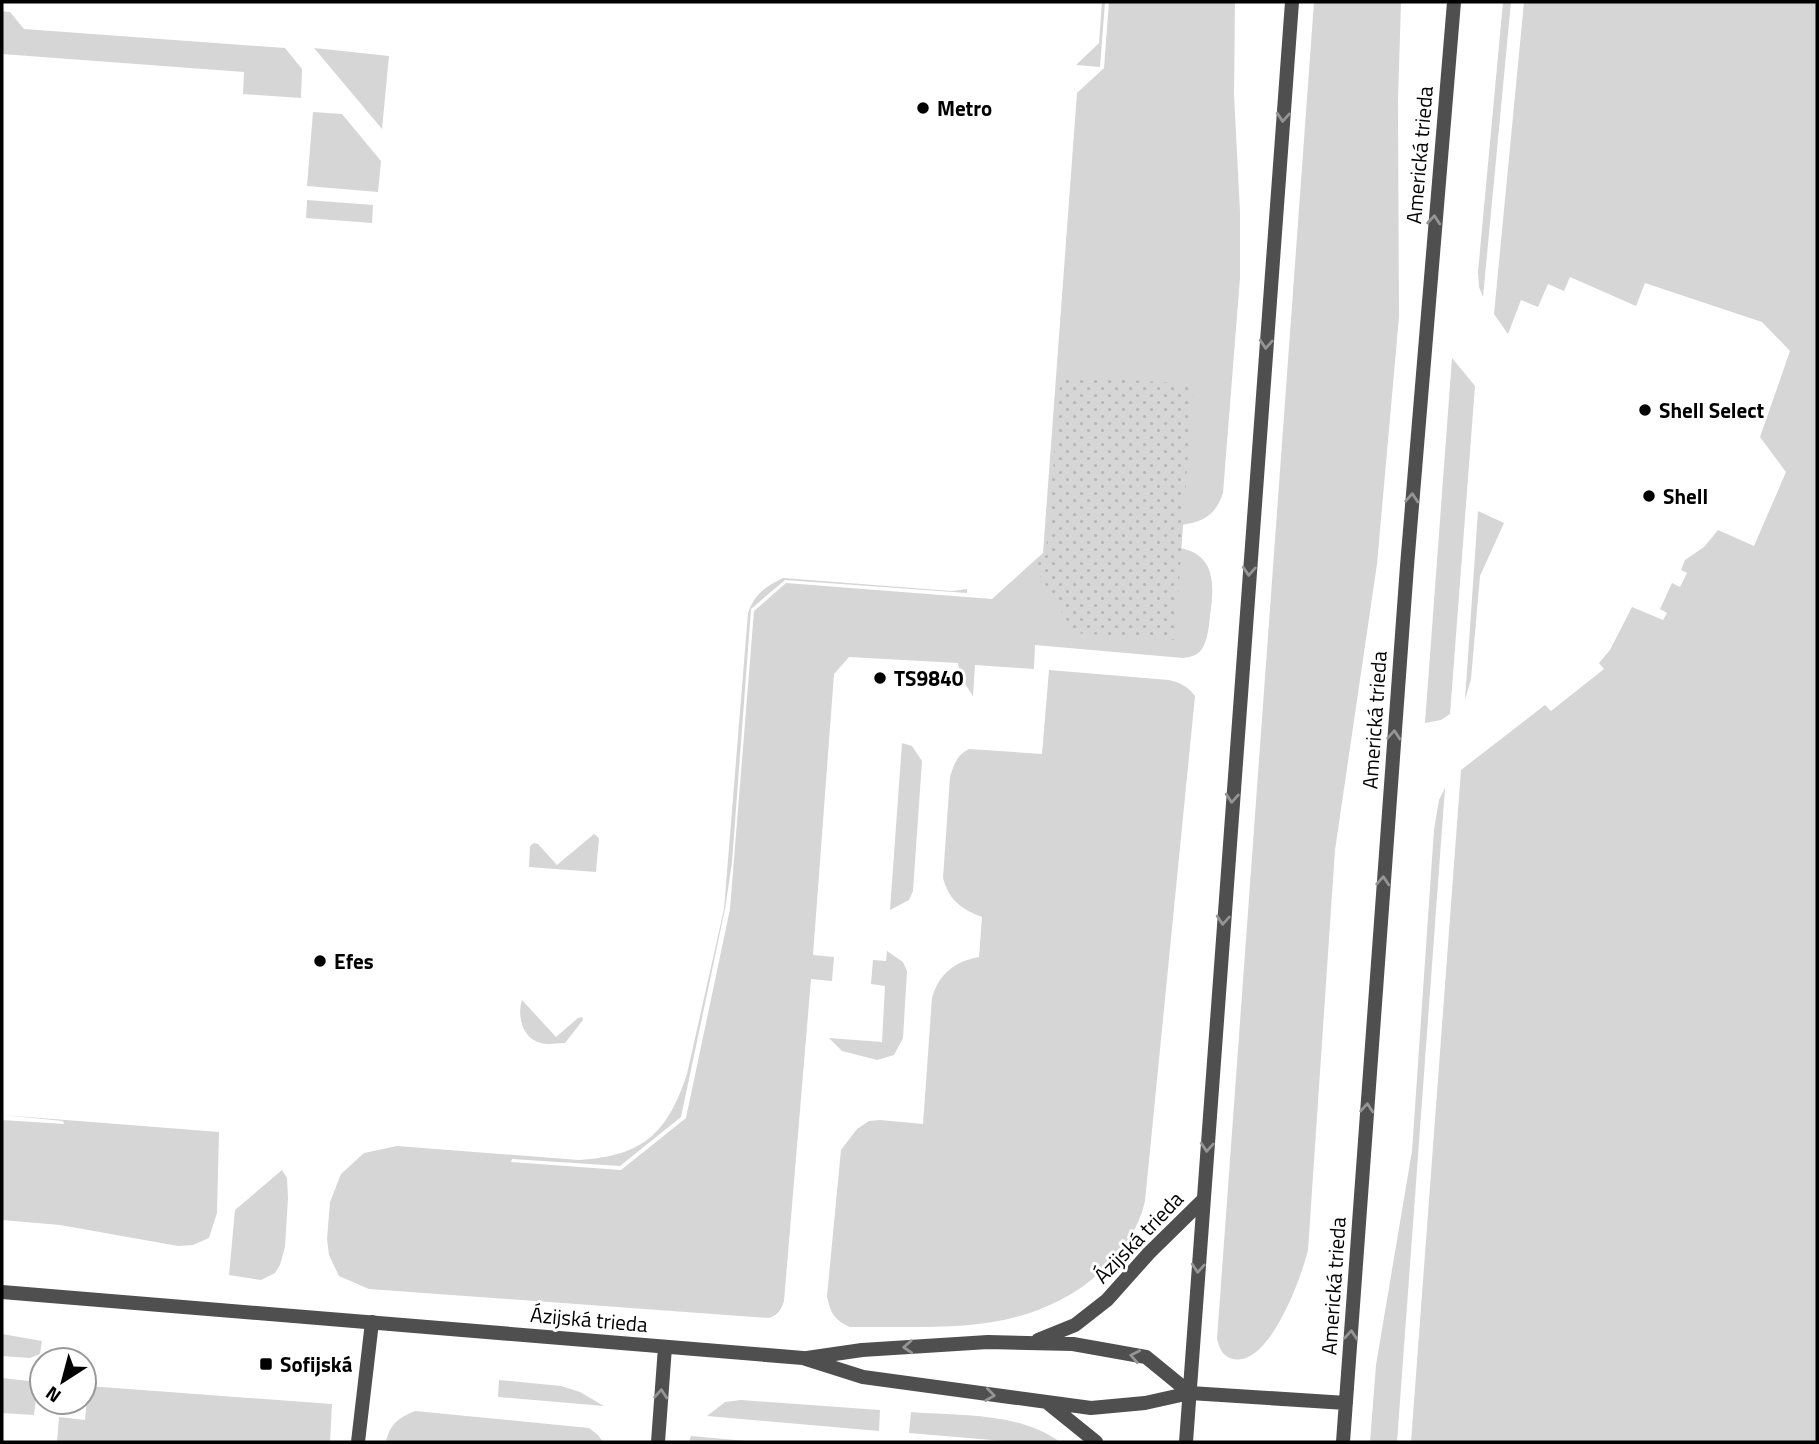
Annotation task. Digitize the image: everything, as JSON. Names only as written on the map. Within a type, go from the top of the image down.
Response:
[{"type":"street","points":[[1186,1442],[1292,2]]},
{"type":"street","name":"Americká trieda","points":[[1343,1442],[1410,524],[1454,2]]},
{"type":"street","name":"Ázijská trieda","points":[[1031,1343],[1075,1325],[1107,1300],[1149,1253],[1203,1200]]},
{"type":"street","name":"Ázijská trieda","points":[[2,1292],[803,1358],[862,1350],[988,1342],[1073,1344],[1146,1357],[1190,1393]]},
{"type":"street","points":[[358,1442],[372,1322]]},
{"type":"street","points":[[659,1442],[665,1347]]},
{"type":"street","name":"Ázijská trieda","points":[[803,1358],[863,1377],[1091,1408],[1145,1403],[1190,1393],[1346,1403]]},
{"type":"street","points":[[1048,1403],[1096,1442]]},
{"type":"shaded area","points":[[1102,2],[1105,2],[1100,67],[1076,65],[1099,43]]},
{"type":"shaded area","points":[[1109,2],[1235,2],[1234,94],[1240,212],[1240,278],[1223,493],[1217,507],[1208,516],[1181,525],[1180,548],[1201,558],[1207,565],[1212,584],[1208,632],[1202,649],[1196,655],[1183,658],[1035,645],[1034,669],[975,665],[973,696],[960,676],[958,663],[849,657],[834,674],[813,955],[834,957],[832,981],[811,979],[784,1301],[775,1315],[769,1318],[369,1289],[339,1276],[329,1255],[327,1239],[330,1202],[341,1174],[364,1153],[397,1146],[579,1160],[601,1158],[636,1147],[650,1138],[671,1112],[687,1074],[724,909],[748,613],[761,591],[783,578],[952,591],[967,589],[967,593],[785,580],[751,609],[732,862],[725,909],[681,1117],[620,1166],[512,1159],[511,1162],[621,1170],[686,1118],[730,909],[754,611],[786,583],[992,599],[1043,553],[1077,93],[1104,68]]},
{"type":"shaded area","points":[[1314,2],[1401,2],[1398,101],[1399,317],[1377,564],[1335,850],[1308,1250],[1291,1298],[1271,1335],[1259,1349],[1246,1358],[1233,1359],[1222,1352],[1217,1339]]},
{"type":"shaded area","points":[[1503,2],[1511,2],[1483,297],[1478,272]]},
{"type":"shaded area","points":[[1524,2],[1817,2],[1817,1442],[1411,1442],[1461,770],[1545,705],[1551,711],[1604,669],[1599,663],[1610,650],[1632,607],[1663,620],[1667,613],[1660,609],[1672,583],[1680,587],[1687,573],[1681,570],[1685,560],[1704,547],[1718,530],[1754,546],[1786,472],[1760,437],[1790,351],[1762,322],[1645,283],[1636,306],[1570,277],[1564,291],[1548,284],[1538,307],[1521,300],[1508,334],[1494,314]]},
{"type":"shaded area","points":[[2,11],[10,12],[24,29],[285,48],[302,69],[301,98],[243,94],[244,72],[2,54]]},
{"type":"shaded area","points":[[314,48],[389,56],[382,129]]},
{"type":"shaded area","points":[[313,112],[342,114],[381,161],[378,192],[307,186]]},
{"type":"shaded area","points":[[307,200],[373,205],[372,223],[306,218]]},
{"type":"shaded area","points":[[1452,358],[1475,386],[1450,714],[1441,720],[1425,723]]},
{"type":"shaded area","points":[[1061,376],[1193,384],[1175,640],[1074,633],[1033,564],[1046,552]]},
{"type":"shaded area","points":[[1478,511],[1504,523],[1480,576],[1471,679],[1465,700]]},
{"type":"shaded area","points":[[1049,670],[1169,680],[1184,685],[1195,696],[1142,1211],[1130,1238],[1104,1269],[1076,1291],[1046,1307],[1016,1317],[984,1323],[850,1327],[834,1315],[827,1296],[841,1150],[857,1129],[869,1121],[923,1124],[932,998],[935,989],[944,975],[956,965],[979,957],[982,917],[957,903],[943,878],[950,777],[956,760],[969,749],[1042,754]]},
{"type":"shaded area","points":[[902,743],[912,746],[922,761],[913,891],[909,900],[890,910]]},
{"type":"shaded area","points":[[1445,788],[1397,1442],[1370,1442],[1376,1365],[1412,1151],[1434,830],[1439,800]]},
{"type":"shaded area","points":[[594,834],[599,838],[596,872],[529,867],[530,846],[534,843],[557,865]]},
{"type":"shaded area","points":[[887,951],[903,962],[907,971],[903,1038],[894,1055],[877,1060],[842,1051],[829,1038],[882,1042],[885,986],[871,984],[873,960],[886,961]]},
{"type":"shaded area","points":[[522,1000],[556,1037],[578,1018],[582,1017],[583,1020],[565,1043],[541,1043],[529,1037],[522,1026]]},
{"type":"shaded area","points":[[2,1115],[219,1132],[217,1213],[209,1238],[193,1245],[178,1246],[60,1225],[2,1220],[2,1120],[64,1124],[63,1121]]},
{"type":"shaded area","points":[[282,1170],[287,1178],[288,1198],[285,1247],[280,1265],[275,1273],[261,1280],[229,1275],[235,1210]]},
{"type":"shaded area","points":[[2,1334],[42,1341],[41,1346],[28,1346],[28,1358],[2,1356]]},
{"type":"shaded area","points":[[2,1378],[28,1381],[28,1415],[2,1413]]},
{"type":"shaded area","points":[[499,1380],[561,1386],[580,1392],[604,1406],[498,1397]]},
{"type":"shaded area","points":[[98,1387],[332,1404],[330,1442],[57,1442],[59,1417],[85,1420],[85,1416],[98,1416]]},
{"type":"shaded area","points":[[741,1400],[880,1410],[879,1431],[707,1416],[725,1402]]},
{"type":"shaded area","points":[[415,1411],[589,1428],[603,1442],[386,1442],[396,1422]]},
{"type":"shaded area","points":[[911,1412],[1008,1420],[1044,1432],[1060,1442],[1016,1442],[909,1433]]},
{"type":"shaded area","points":[[691,1436],[758,1442],[689,1442]]},
{"type":"place","name":"Metro","points":[[923,108]]},
{"type":"place","name":"Shell Select","points":[[1645,410]]},
{"type":"place","name":"Shell","points":[[1649,496]]},
{"type":"place","name":"TS9840","points":[[880,678]]},
{"type":"place","name":"Efes","points":[[320,961]]},
{"type":"place","name":"Sofijská","points":[[266,1364]]}]
